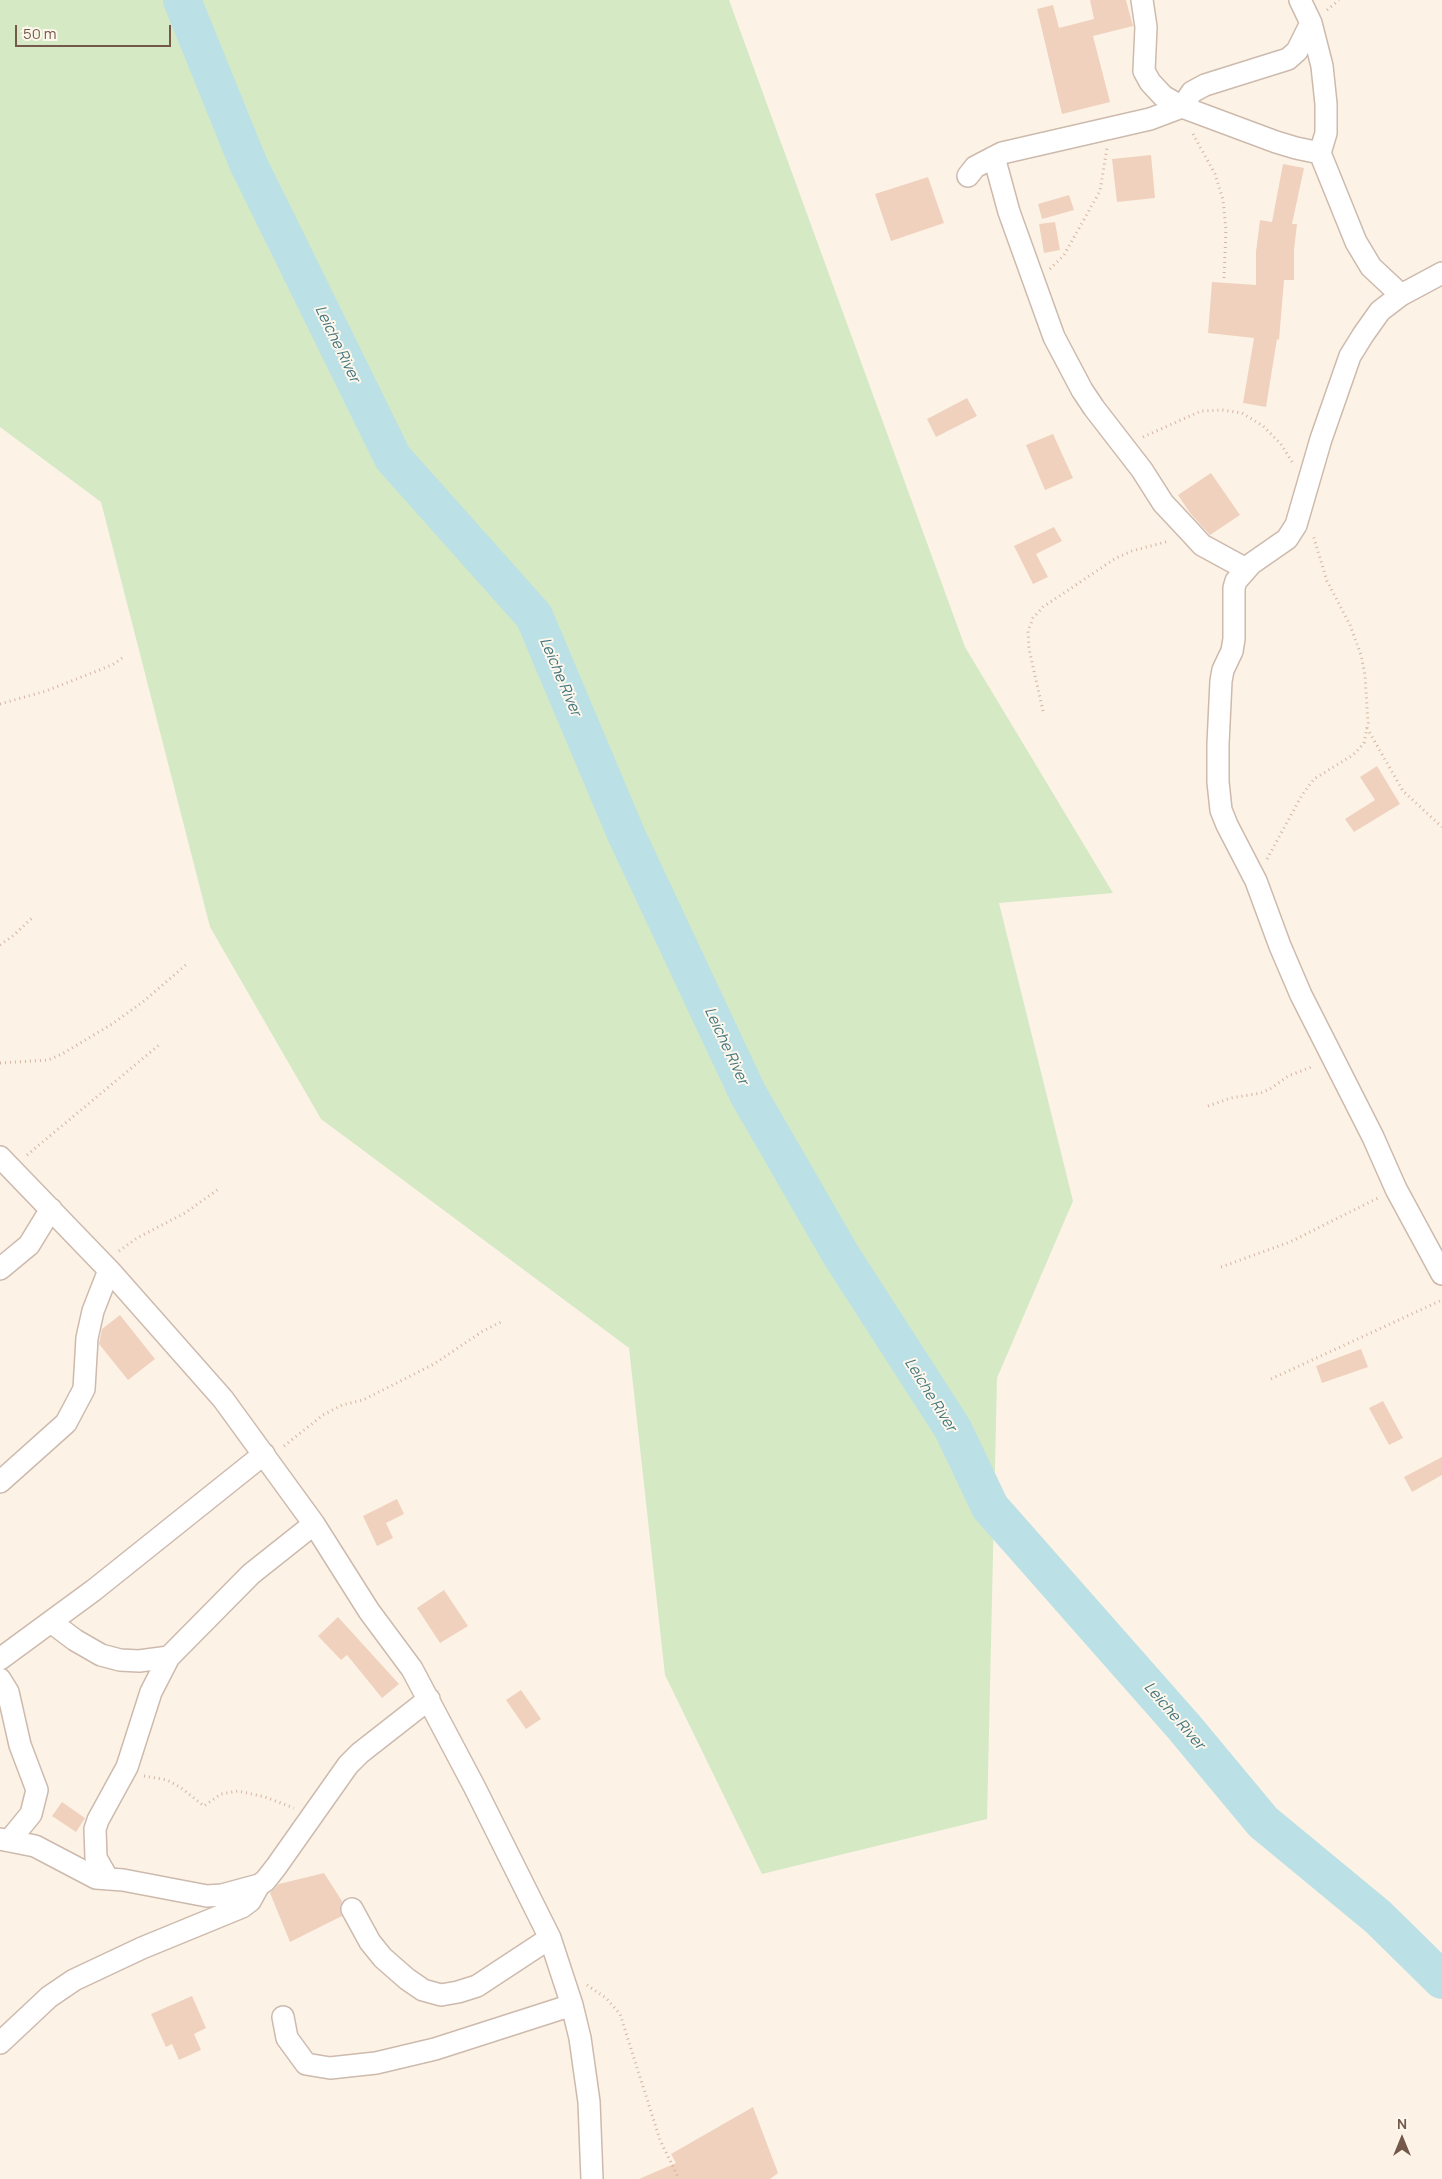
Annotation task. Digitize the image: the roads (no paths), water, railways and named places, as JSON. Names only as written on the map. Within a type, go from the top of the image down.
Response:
[{"type":"street","points":[[1142,0],[1146,26],[1144,71],[1150,82],[1176,109],[1289,146],[1320,152]]},
{"type":"street","points":[[1300,0],[1311,23],[1322,66],[1326,104],[1326,133],[1320,152],[1356,242],[1371,267],[1401,295]]},
{"type":"street","points":[[968,176],[975,167],[994,157],[1021,148],[1150,119],[1176,109],[1192,92],[1205,84],[1288,59],[1297,51],[1311,23]]},
{"type":"street","points":[[994,157],[1009,212],[1054,337],[1065,361],[1094,408],[1123,444],[1163,503],[1202,545],[1246,569]]},
{"type":"street","points":[[1442,272],[1401,295],[1380,311],[1350,356],[1321,439],[1296,525],[1287,538],[1246,569],[1236,581],[1234,588],[1234,639],[1232,651],[1223,670],[1221,681],[1218,782],[1221,810],[1226,825],[1256,881],[1280,946],[1334,1061],[1373,1137],[1396,1189],[1442,1274]]},
{"type":"street","points":[[5,1163],[106,1268],[223,1399],[314,1524],[369,1611],[412,1669],[504,1844],[550,1938],[572,2005],[580,2038],[589,2102],[592,2179]]},
{"type":"street","points":[[0,1268],[29,1245],[51,1210]]},
{"type":"street","points":[[0,1482],[66,1423],[84,1389],[86,1338],[106,1268]]},
{"type":"street","points":[[0,1659],[267,1458]]},
{"type":"street","points":[[108,1879],[96,1858],[95,1828],[128,1767],[150,1692],[169,1657],[251,1574],[314,1524]]},
{"type":"street","points":[[51,1622],[75,1640],[110,1657],[139,1661],[169,1657]]},
{"type":"street","points":[[0,1679],[8,1692],[20,1745],[37,1790],[31,1814],[5,1840]]},
{"type":"street","points":[[5,1840],[35,1846],[55,1855],[80,1872],[96,1878],[123,1880],[207,1896],[222,1895],[259,1885],[265,1881],[348,1765],[429,1699]]},
{"type":"street","points":[[0,2043],[49,1997],[74,1980],[142,1948],[242,1907],[250,1901],[259,1885]]},
{"type":"street","points":[[352,1909],[370,1942],[383,1958],[407,1980],[424,1990],[441,1995],[477,1986],[550,1938]]},
{"type":"street","points":[[283,2017],[286,2038],[306,2064],[330,2068],[376,2063],[435,2049],[572,2005]]},
{"type":"waterway","name":"Leiche River","points":[[182,0],[248,163],[393,458],[534,616],[626,834],[748,1094],[841,1255],[953,1429],[990,1507],[1184,1727],[1263,1822],[1378,1917],[1442,1980]]}]
